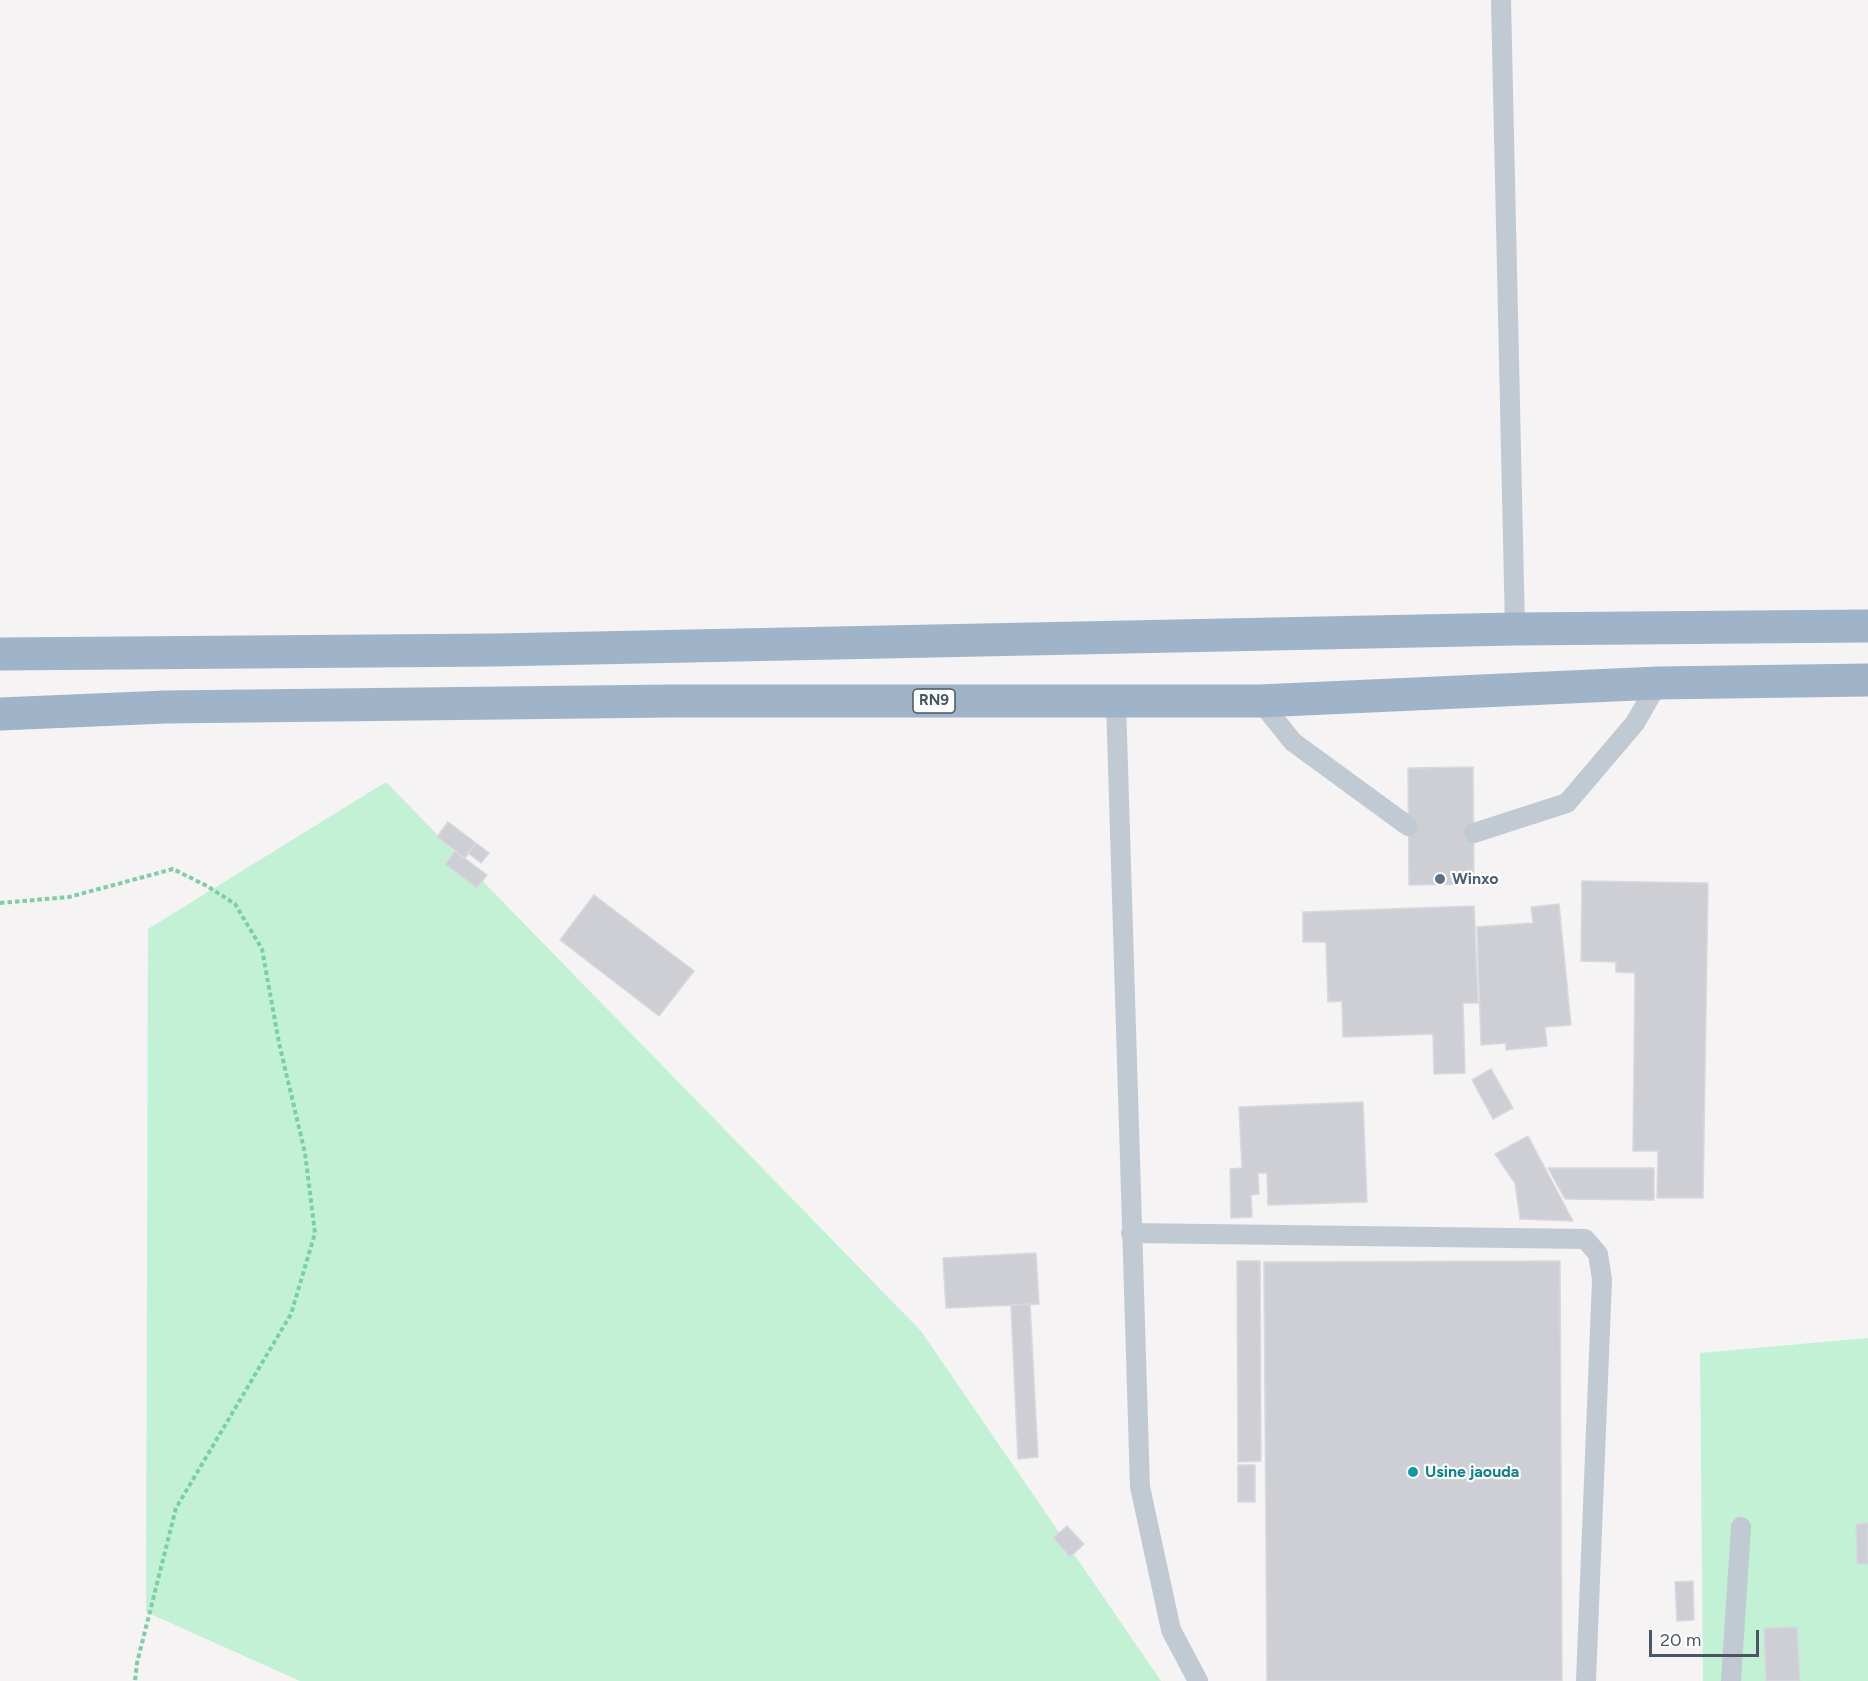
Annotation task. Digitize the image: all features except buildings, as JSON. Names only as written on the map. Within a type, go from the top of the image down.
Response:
[{"type":"highway","points":[[0,654],[496,650],[1515,630],[1868,626]]},
{"type":"highway","name":"RN9","points":[[0,714],[224,706],[681,701],[1260,701],[1658,683],[1868,680]]},
{"type":"lane","points":[[1501,0],[1515,630]]},
{"type":"lane","points":[[1474,833],[1567,803],[1635,723],[1658,683]]},
{"type":"lane","points":[[1116,701],[1140,1487],[1171,1630],[1198,1681]]},
{"type":"lane","points":[[1260,701],[1293,741],[1408,826]]},
{"type":"lane","points":[[1131,1233],[1585,1239],[1598,1254],[1602,1279],[1586,1681]]},
{"type":"lane","points":[[1731,1681],[1741,1527]]},
{"type":"path","points":[[0,903],[69,897],[173,869],[207,886],[235,904],[262,949],[279,1043],[305,1153],[315,1233],[291,1314],[176,1508],[137,1663],[135,1681]]},
{"type":"green space","points":[[386,782],[921,1331],[1161,1681],[300,1681],[146,1612],[148,929]]},
{"type":"green space","points":[[1868,1338],[1868,1681],[1703,1681],[1700,1353]]},
{"type":"place","name":"Winxo","points":[[1440,879]]},
{"type":"place","name":"Usine jaouda","points":[[1413,1472]]}]
